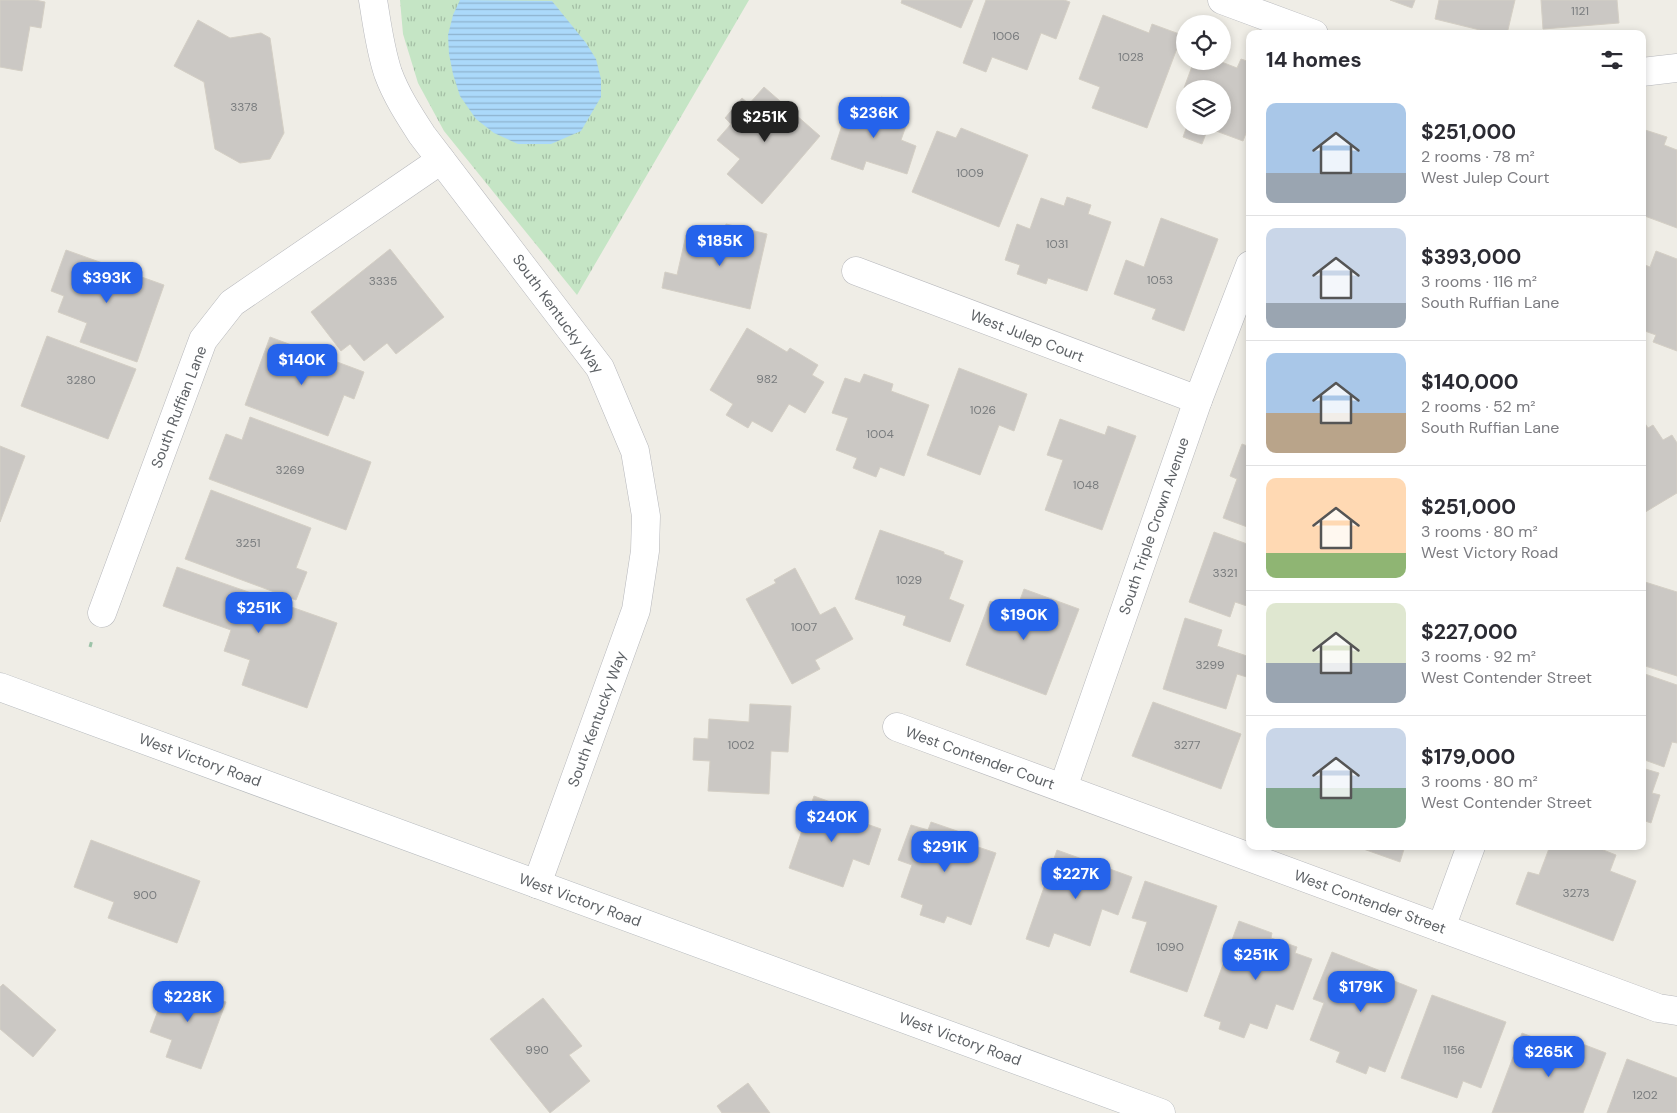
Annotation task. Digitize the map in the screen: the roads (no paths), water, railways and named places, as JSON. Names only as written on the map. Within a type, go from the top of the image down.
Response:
[{"type":"street","name":"South Kentucky Way","points":[[373,0],[388,73],[403,105],[441,160],[600,368],[635,451],[646,516],[645,551],[636,610],[537,884]]},
{"type":"street","points":[[1222,0],[1303,30]]},
{"type":"street","points":[[1646,72],[1677,68]]},
{"type":"street","name":"South Ruffian Lane","points":[[102,614],[203,340],[232,303],[441,160]]},
{"type":"street","name":"West Julep Court","points":[[856,271],[1198,400]]},
{"type":"street","name":"South Triple Crown Avenue","points":[[1063,788],[1198,400],[1246,275]]},
{"type":"street","name":"West Victory Road","points":[[0,687],[1160,1113]]},
{"type":"street","name":"West Contender Court","points":[[897,727],[1063,788]]},
{"type":"street","name":"West Contender Street","points":[[1063,788],[1658,1008],[1677,1011]]},
{"type":"street","points":[[1441,928],[1470,850]]},
{"type":"water","points":[[460,0],[552,1],[586,43],[596,59],[601,79],[601,97],[581,131],[551,144],[518,144],[494,133],[476,119],[460,96],[449,54],[448,35],[453,15]]}]
